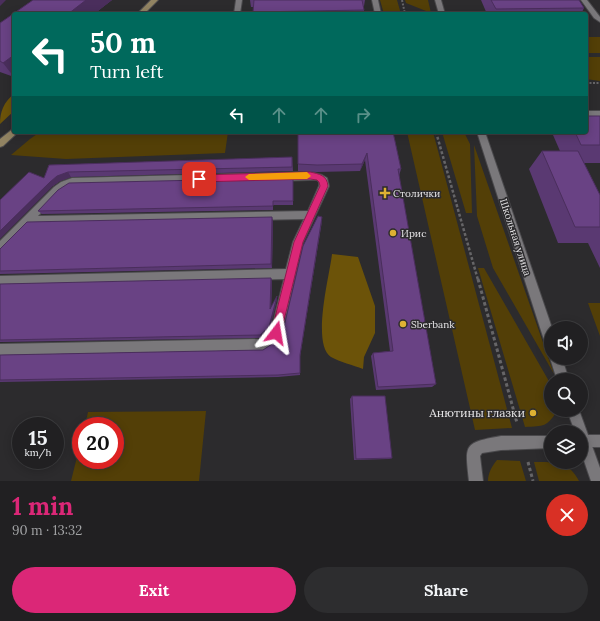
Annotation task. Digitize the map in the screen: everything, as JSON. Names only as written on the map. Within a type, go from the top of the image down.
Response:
[{"type":"street","points":[[142,12],[156,0]]},
{"type":"street","points":[[237,12],[239,0]]},
{"type":"street","points":[[375,0],[378,12]]},
{"type":"street","points":[[438,0],[441,12]]},
{"type":"street","points":[[584,0],[596,17],[600,20]]},
{"type":"street","points":[[588,114],[600,114]]},
{"type":"street","points":[[0,144],[12,133]]},
{"type":"street","name":"Школьная улица","points":[[482,134],[544,322]]},
{"type":"street","points":[[0,248],[57,190],[72,182],[310,176],[319,177],[324,181],[324,186],[298,242],[276,333],[263,345],[0,350]]},
{"type":"street","points":[[28,220],[311,215]]},
{"type":"street","points":[[0,281],[291,274]]},
{"type":"street","points":[[588,438],[600,441]]},
{"type":"street","points":[[476,481],[473,454],[478,447],[501,443],[544,442]]},
{"type":"street","points":[[588,454],[598,481]]},
{"type":"path","points":[[402,0],[405,12]]},
{"type":"path","points":[[588,83],[600,83]]},
{"type":"path","points":[[437,134],[462,220],[533,481]]},
{"type":"shaded area","points":[[380,0],[397,0],[400,12],[383,12]]},
{"type":"shaded area","points":[[405,0],[428,0],[431,12],[428,12],[406,3]]},
{"type":"shaded area","points":[[588,37],[600,37],[600,53],[588,53]]},
{"type":"shaded area","points":[[588,57],[600,57],[600,81],[588,79]]},
{"type":"shaded area","points":[[12,96],[12,113],[0,124],[3,107]]},
{"type":"shaded area","points":[[37,134],[228,134],[225,153],[66,159],[11,155]]},
{"type":"shaded area","points":[[407,134],[434,134],[512,428],[475,430]]},
{"type":"shaded area","points":[[443,134],[465,134],[470,144],[472,213],[466,213]]},
{"type":"shaded area","points":[[474,145],[544,345],[544,357],[493,268],[477,216]]},
{"type":"shaded area","points":[[332,254],[358,257],[375,306],[375,333],[364,357],[363,369],[331,357],[325,350],[322,338],[323,308]]},
{"type":"shaded area","points":[[478,268],[484,268],[544,373],[544,417],[552,417],[544,425],[525,427]]},
{"type":"shaded area","points":[[588,303],[600,303],[600,336]]},
{"type":"shaded area","points":[[206,411],[199,481],[71,481],[74,469],[124,469],[124,417],[87,417],[88,412]]},
{"type":"shaded area","points":[[497,460],[520,461],[526,481],[488,481],[493,465]]},
{"type":"shaded area","points":[[534,462],[544,462],[544,469],[570,469],[579,481],[539,481]]},
{"type":"building","points":[[33,0],[86,0],[71,12],[16,12]]},
{"type":"building","points":[[254,0],[362,0],[364,10],[253,12]]},
{"type":"building","points":[[491,0],[579,0],[584,8],[496,9]]},
{"type":"building","points":[[12,15],[12,56],[3,63],[0,61],[0,23]]},
{"type":"building","points":[[588,116],[600,116],[600,145],[581,145],[576,134],[588,134]]},
{"type":"building","points":[[298,134],[393,134],[401,169],[398,169],[436,384],[378,387],[373,353],[393,351],[367,153],[362,164],[298,164]]},
{"type":"building","points":[[542,151],[578,151],[600,195],[600,227],[575,227]]},
{"type":"building","points":[[292,157],[292,167],[68,172],[57,176],[50,182],[0,231],[0,200],[29,172],[44,178],[49,165]]},
{"type":"building","points":[[293,178],[293,201],[273,201],[273,206],[38,211],[58,190],[69,183]]},
{"type":"building","points":[[318,216],[322,217],[300,355],[300,373],[278,375],[0,380],[0,355],[263,350],[275,342],[283,331],[303,246]]},
{"type":"building","points":[[272,217],[271,264],[0,271],[0,249],[27,222]]},
{"type":"building","points":[[271,278],[270,309],[277,296],[269,327],[260,335],[0,340],[0,284]]},
{"type":"building","points":[[352,396],[385,396],[392,458],[356,459]]},
{"type":"slow traffic","points":[[249,177],[307,176]]},
{"type":"place","name":"Столички","points":[[385,193]]},
{"type":"place","name":"Ирис","points":[[393,233]]},
{"type":"place","name":"Sberbank","points":[[403,324]]},
{"type":"place","name":"Анютины глазки","points":[[533,413]]},
{"type":"route","points":[[199,179],[310,176],[319,177],[324,181],[324,186],[298,242],[276,333]]}]
